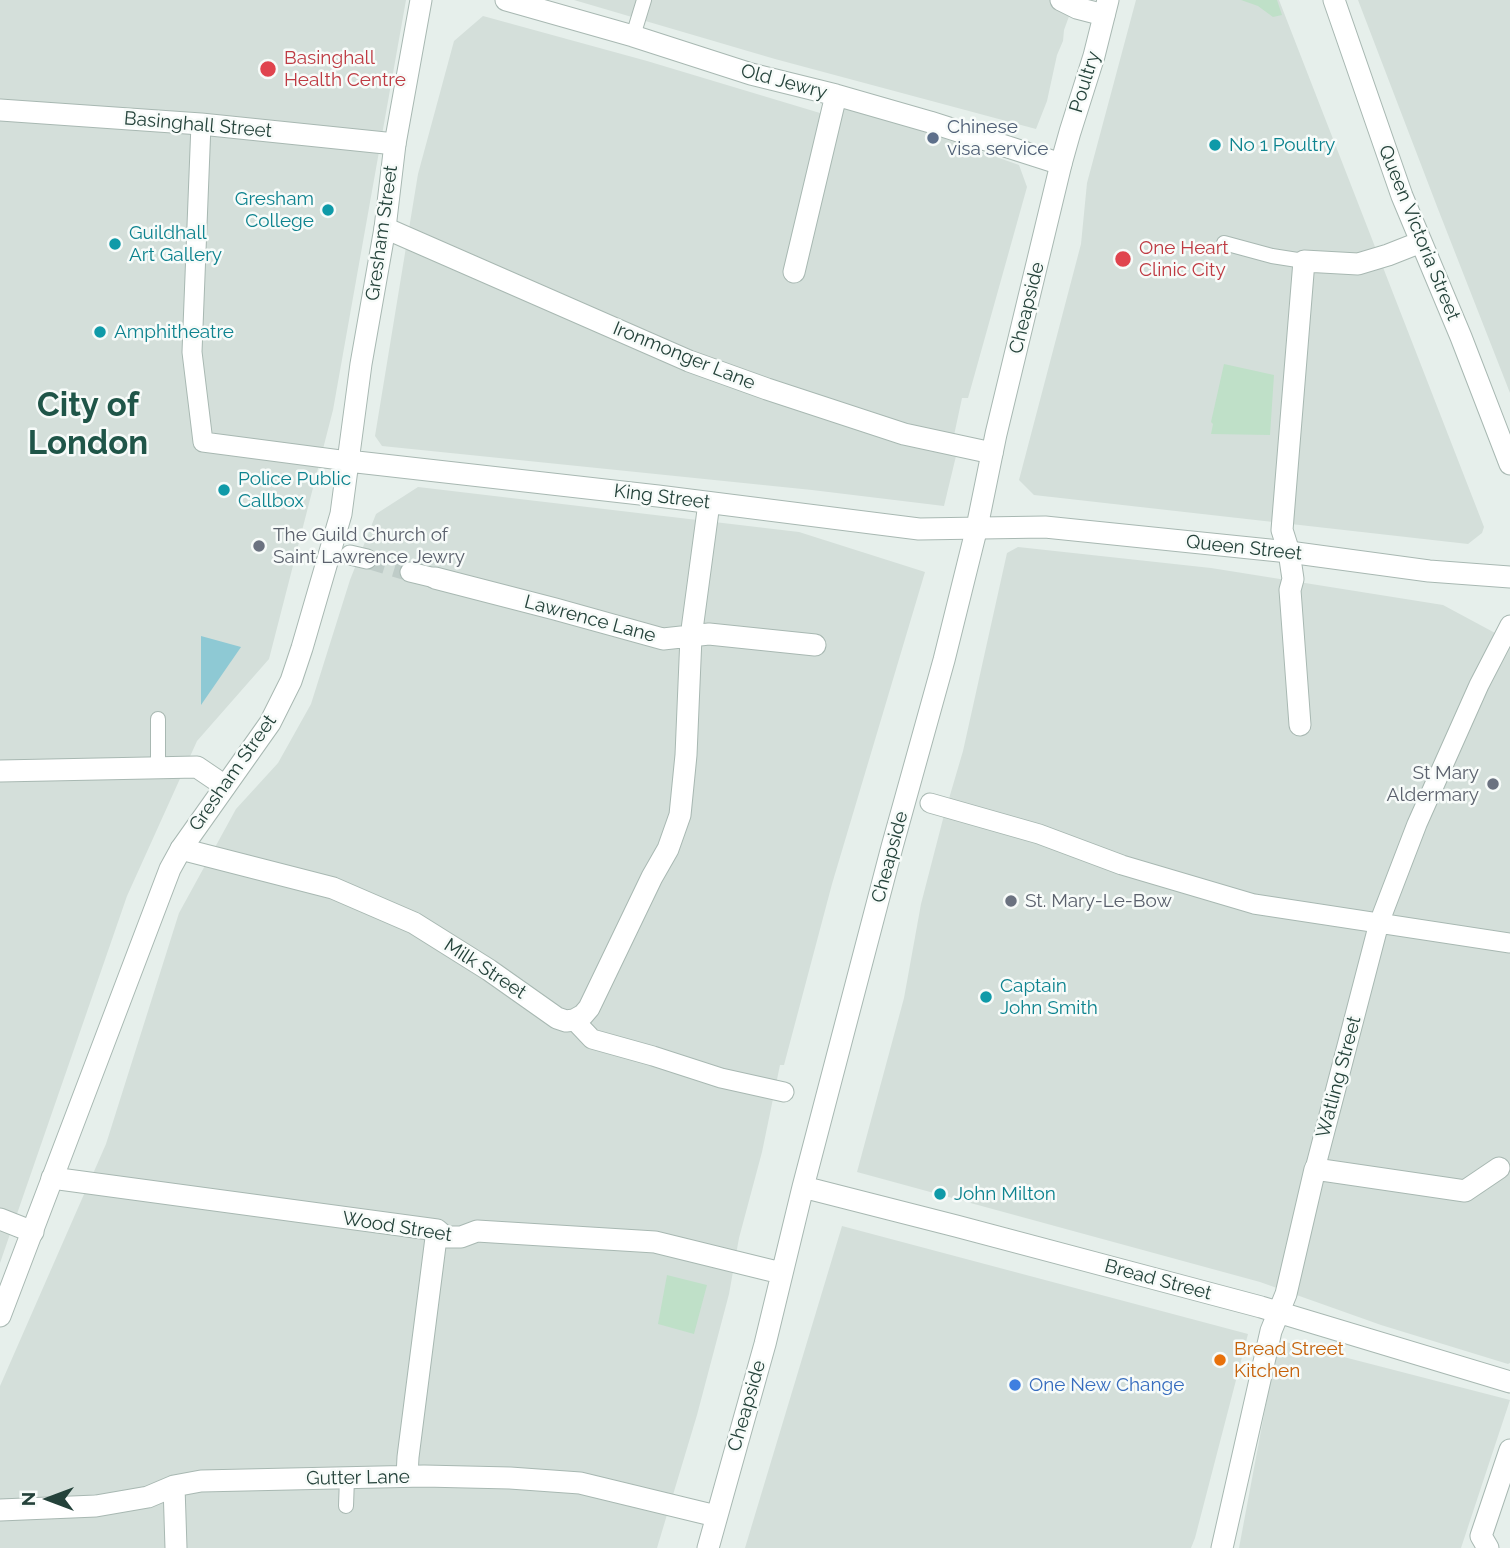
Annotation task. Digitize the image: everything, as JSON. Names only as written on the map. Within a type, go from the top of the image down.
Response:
[{"type":"street","name":"Gresham Street","points":[[0,1316],[170,869],[181,849],[270,723],[291,681],[341,514],[385,228],[395,144],[421,0]]},
{"type":"street","name":"Old Jewry","points":[[506,0],[634,36],[751,74],[930,122],[1061,164]]},
{"type":"street","points":[[1061,0],[1077,8],[1106,8]]},
{"type":"street","name":"Queen Victoria Street","points":[[1334,0],[1389,162],[1510,464]]},
{"type":"street","name":"Poultry","points":[[1061,164],[1106,8]]},
{"type":"street","points":[[794,272],[836,95]]},
{"type":"street","name":"Basinghall Street","points":[[0,110],[201,124],[395,144]]},
{"type":"street","points":[[201,124],[192,352],[203,442],[348,461]]},
{"type":"street","name":"Cheapside","points":[[708,1548],[765,1344],[803,1187],[944,660],[1061,164]]},
{"type":"street","name":"Ironmonger Lane","points":[[385,228],[690,361],[904,434],[992,453]]},
{"type":"street","points":[[1300,725],[1290,590],[1293,579],[1282,530],[1304,261],[1358,264],[1420,243]]},
{"type":"street","name":"King Street","points":[[348,461],[919,529],[977,527]]},
{"type":"street","points":[[573,1020],[589,1008],[668,849],[680,815],[686,755],[691,636],[709,503]]},
{"type":"street","name":"Queen Street","points":[[977,527],[1045,527],[1289,552],[1429,571],[1510,577]]},
{"type":"street","name":"Lawrence Lane","points":[[410,572],[663,639],[709,634],[815,645]]},
{"type":"street","name":"Watling Street","points":[[1222,1548],[1271,1331],[1286,1294],[1315,1169],[1379,923],[1417,824],[1479,685],[1510,625]]},
{"type":"street","points":[[0,771],[197,767],[225,786]]},
{"type":"street","points":[[930,803],[1039,834],[1122,865],[1254,904],[1510,943]]},
{"type":"street","name":"Milk Street","points":[[181,849],[333,888],[414,923],[489,970],[557,1018],[573,1020],[592,1039],[721,1078],[783,1093]]},
{"type":"street","points":[[1315,1169],[1465,1191],[1499,1168]]},
{"type":"street","name":"Wood Street","points":[[52,1178],[437,1230],[445,1237],[461,1237],[477,1231],[655,1242],[781,1273]]},
{"type":"street","name":"Bread Street","points":[[803,1187],[1278,1312],[1510,1382]]},
{"type":"street","points":[[0,1219],[33,1232]]},
{"type":"street","points":[[407,1476],[437,1230]]},
{"type":"street","points":[[1488,1548],[1482,1536],[1510,1450]]},
{"type":"street","name":"Gutter Lane","points":[[0,1510],[96,1506],[148,1497],[174,1486],[201,1481],[407,1476],[510,1478],[580,1483],[716,1516]]},
{"type":"street","points":[[174,1486],[176,1548]]},
{"type":"lane","points":[[634,36],[645,0]]},
{"type":"lane","points":[[1224,243],[1272,256],[1304,261]]},
{"type":"lane","points":[[158,719],[158,768]]},
{"type":"lane","points":[[346,1506],[347,1478]]},
{"type":"shaded area","points":[[0,0],[406,0],[333,410],[269,659],[197,741],[127,896],[0,1263]]},
{"type":"shaded area","points":[[574,0],[1075,0],[1057,55],[1047,101],[1036,129],[775,59]]},
{"type":"shaded area","points":[[1136,0],[1279,0],[1484,527],[1482,533],[1468,544],[1034,495],[1019,480],[1081,244],[1087,183]]},
{"type":"shaded area","points":[[1358,0],[1510,0],[1510,393],[1438,209]]},
{"type":"shaded area","points":[[483,16],[647,61],[840,119],[843,108],[911,127],[1019,165],[1027,187],[968,398],[962,398],[950,454],[956,456],[944,506],[382,446],[375,436],[418,174],[454,41]]},
{"type":"shaded area","points":[[418,487],[799,532],[925,572],[832,884],[784,1065],[780,1065],[762,1152],[739,1238],[729,1294],[697,1415],[657,1548],[0,1548],[0,1386],[106,1144],[179,913],[236,809],[278,763],[311,704],[350,580],[376,514]]},
{"type":"shaded area","points":[[1018,547],[1211,568],[1443,605],[1510,641],[1510,1363],[1381,1325],[1260,1282],[857,1172],[904,998],[921,904],[963,751],[1007,553]]},
{"type":"shaded area","name":"One New Change","points":[[842,1226],[1248,1334],[1191,1548],[745,1548]]},
{"type":"shaded area","points":[[1278,1340],[1510,1400],[1461,1548],[1239,1548]]},
{"type":"green space","points":[[1241,0],[1277,0],[1282,15],[1273,17],[1258,6]]},
{"type":"green space","points":[[1224,364],[1274,375],[1270,435],[1211,434],[1211,422]]},
{"type":"green space","points":[[667,1275],[707,1285],[694,1334],[658,1324]]},
{"type":"water","points":[[201,636],[241,647],[201,705]]},
{"type":"tunnel","points":[[367,559],[410,572]]},
{"type":"place","name":"Basinghall Health Centre","points":[[268,69]]},
{"type":"place","name":"Chinese visa service","points":[[933,138]]},
{"type":"place","name":"No 1 Poultry","points":[[1215,145]]},
{"type":"place","name":"Gresham College","points":[[328,210]]},
{"type":"place","name":"Guildhall Art Gallery","points":[[115,244]]},
{"type":"place","name":"One Heart Clinic City","points":[[1123,259]]},
{"type":"place","name":"Amphitheatre","points":[[100,332]]},
{"type":"place","name":"Police Public Callbox","points":[[224,490]]},
{"type":"place","name":"The Guild Church of Saint Lawrence Jewry","points":[[259,546]]},
{"type":"place","name":"St Mary Aldermary","points":[[1493,784]]},
{"type":"place","name":"St. Mary-Le-Bow","points":[[1011,901]]},
{"type":"place","name":"Captain John Smith","points":[[986,997]]},
{"type":"place","name":"John Milton","points":[[940,1194]]},
{"type":"place","name":"Bread Street Kitchen","points":[[1220,1360]]},
{"type":"place","name":"One New Change","points":[[1015,1385]]},
{"type":"district","name":"City of London","points":[[88,425]]}]
